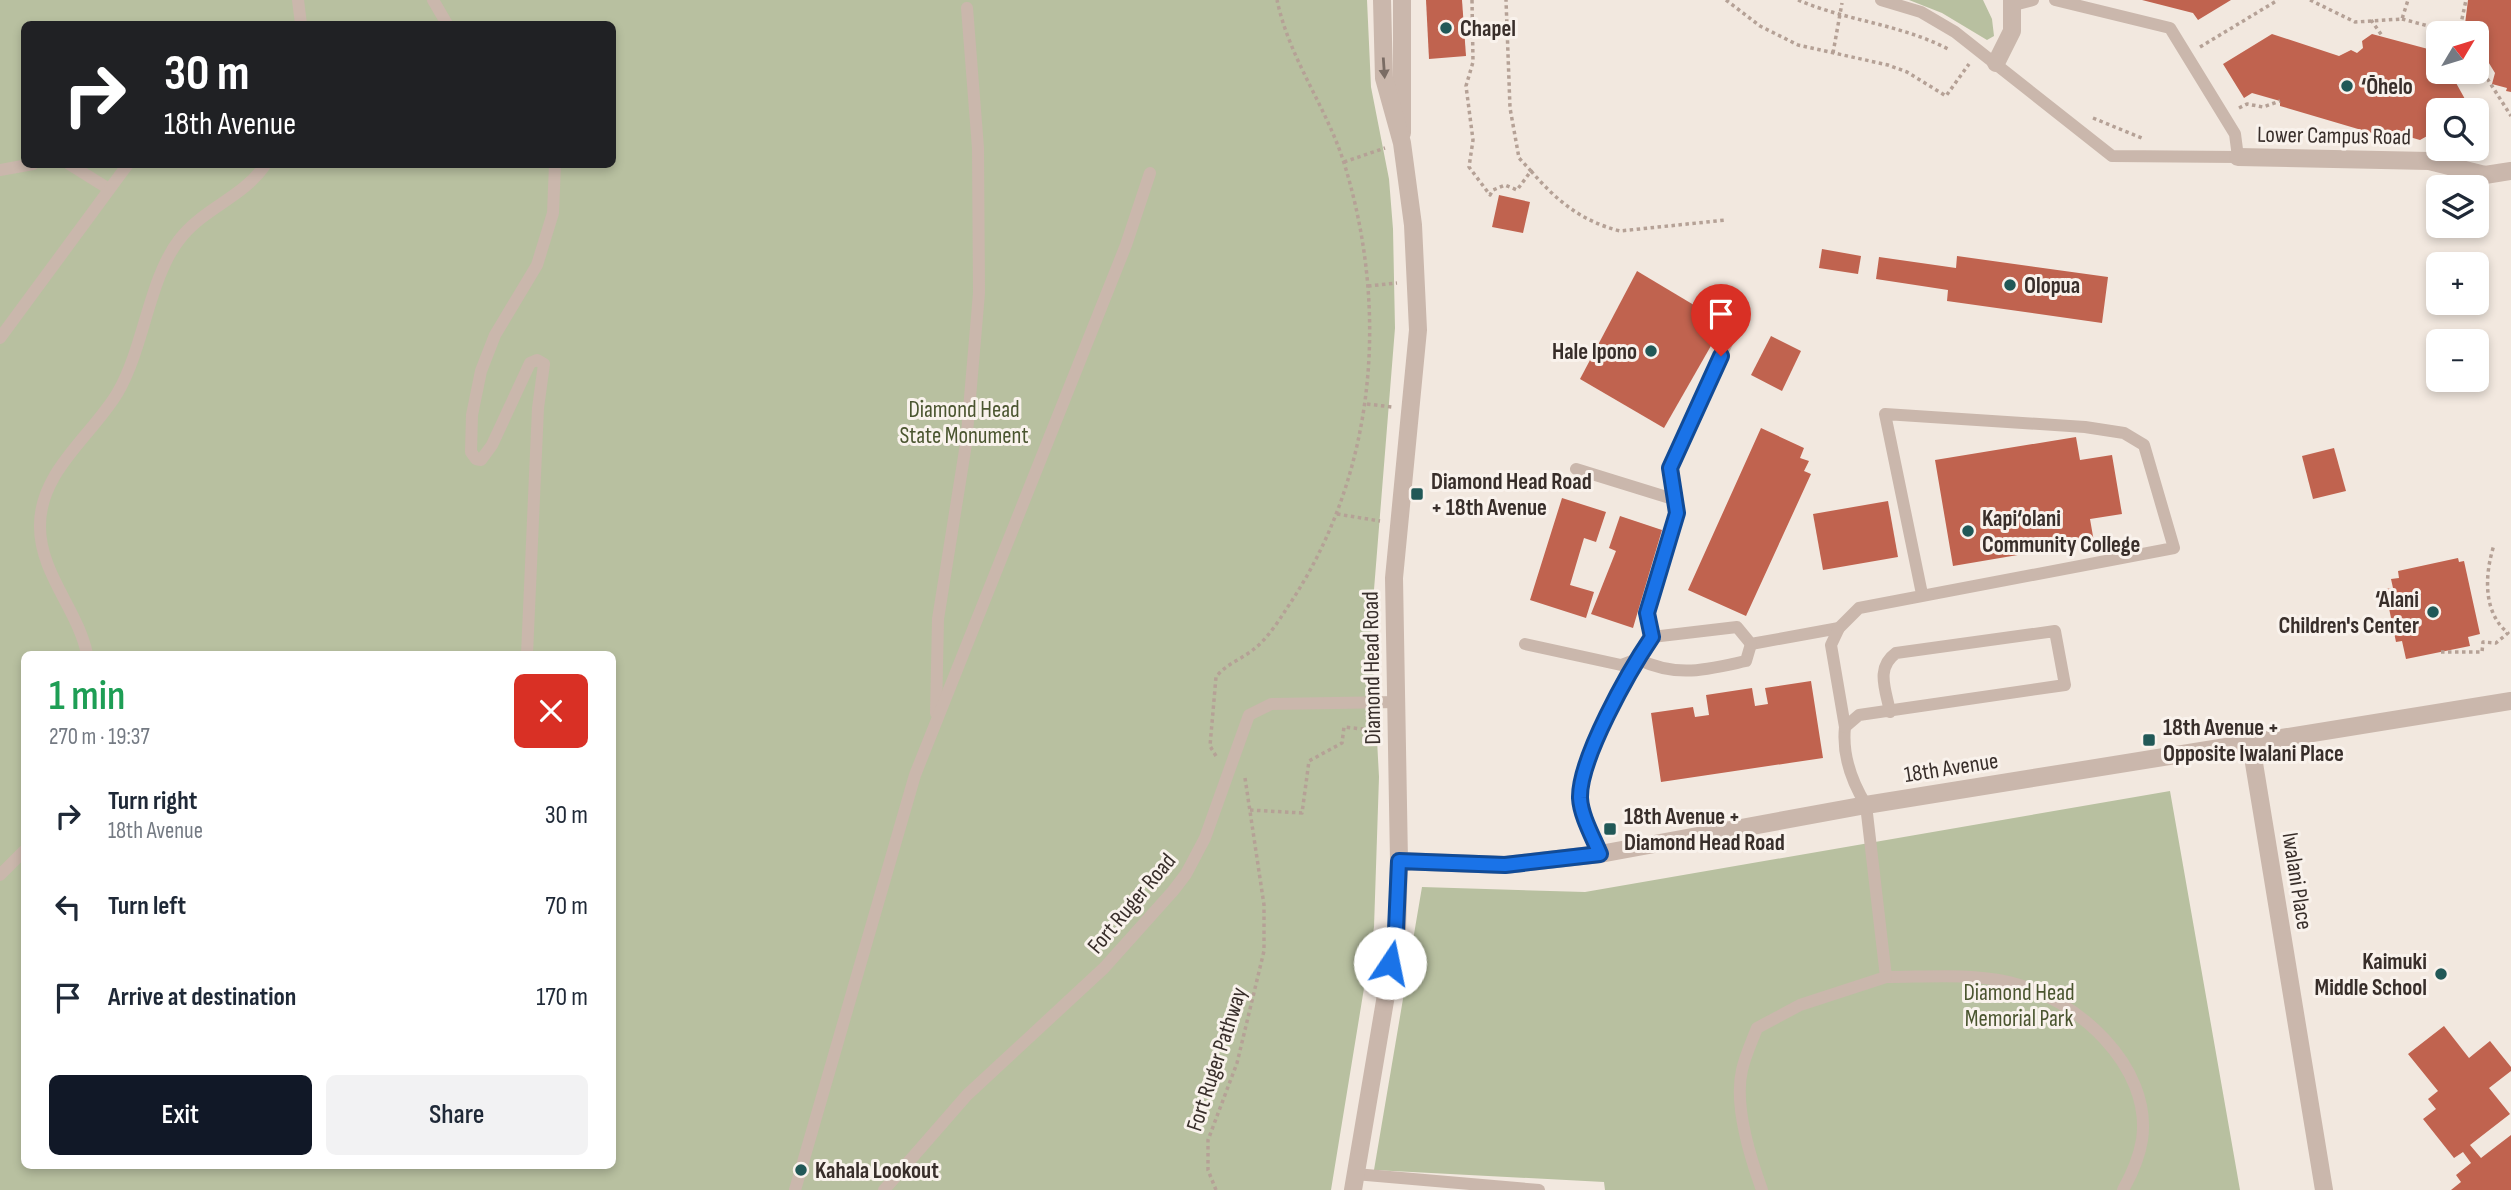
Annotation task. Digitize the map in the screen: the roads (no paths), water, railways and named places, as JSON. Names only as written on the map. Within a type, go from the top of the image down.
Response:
[{"type":"street","name":"Diamond Head Road","points":[[1382,0],[1384,78],[1402,143]]},
{"type":"street","name":"Diamond Head Road","points":[[1354,1182],[1396,930],[1399,861],[1394,578],[1418,330],[1413,225],[1402,143],[1402,0]]},
{"type":"street","points":[[1996,63],[2012,31],[2013,3]]},
{"type":"street","name":"Lower Campus Road","points":[[2238,157],[2429,161],[2485,175],[2511,171]]},
{"type":"street","name":"18th Avenue","points":[[1399,861],[1505,865],[1600,854],[1866,806],[2511,701]]},
{"type":"street","name":"Iwalani Place","points":[[2251,745],[2324,1190]]},
{"type":"lane","points":[[298,0],[301,21]]},
{"type":"lane","points":[[433,0],[445,21]]},
{"type":"lane","name":"Lower Campus Road","points":[[1881,0],[1921,12],[1940,22],[2112,156],[2238,157],[2235,134],[2170,28],[2055,0]]},
{"type":"lane","points":[[2013,3],[2033,0]]},
{"type":"lane","points":[[936,717],[938,619],[966,444],[979,293],[978,148],[967,8]]},
{"type":"lane","points":[[0,170],[21,166]]},
{"type":"lane","points":[[75,168],[109,189]]},
{"type":"lane","points":[[0,338],[125,168]]},
{"type":"lane","points":[[86,651],[76,620],[43,552],[40,527],[43,501],[55,476],[88,429],[109,405],[126,376],[161,273],[178,240],[204,215],[249,185],[263,168]]},
{"type":"lane","points":[[527,651],[538,408],[544,364],[537,359],[530,363],[492,445],[481,460],[476,459],[471,452],[472,415],[487,352],[537,265],[553,213],[555,168]]},
{"type":"lane","points":[[795,1190],[915,775],[1126,245],[1150,173]]},
{"type":"lane","points":[[1600,854],[1580,802],[1580,784],[1588,760],[1637,659],[1652,637],[1647,613],[1677,513],[1670,468],[1731,334]]},
{"type":"lane","points":[[1886,977],[1866,806],[1852,782],[1831,645],[1839,628],[1859,608],[2174,548],[2144,444],[2124,433],[2085,427],[1885,414],[1922,594]]},
{"type":"lane","points":[[1576,469],[1673,499]]},
{"type":"lane","points":[[1652,637],[1737,627],[1751,644]]},
{"type":"lane","points":[[1751,644],[1839,628]]},
{"type":"lane","points":[[1845,727],[1859,715],[1890,712],[2065,685],[2055,631],[1896,653],[1886,660],[1882,671],[1890,712]]},
{"type":"lane","points":[[1525,644],[1621,665],[1637,659],[1656,668],[1688,673],[1746,661],[1751,644]]},
{"type":"lane","name":"Fort Ruger Road","points":[[884,1190],[967,1095],[1104,968],[1173,891],[1186,874],[1205,838],[1244,722],[1249,715],[1271,704],[1398,702]]},
{"type":"lane","points":[[0,875],[21,854]]},
{"type":"lane","points":[[1762,1190],[1751,1161],[1743,1114],[1741,1071],[1757,1028],[1800,1004],[1886,977],[1961,976],[2008,982],[2050,995],[2089,1021],[2120,1058],[2140,1099],[2142,1138],[2133,1171],[2123,1190]]},
{"type":"lane","points":[[1354,1182],[1539,1190]]},
{"type":"place","name":"Chapel","points":[[1446,28]]},
{"type":"place","name":"‘Ōhelo","points":[[2347,86]]},
{"type":"place","name":"Olopua","points":[[2010,285]]},
{"type":"place","name":"Hale Ipono","points":[[1651,351]]},
{"type":"place","name":"Diamond Head Road + 18th Avenue","points":[[1417,494]]},
{"type":"place","name":"Kapi‘olani Community College","points":[[1968,531]]},
{"type":"place","name":"‘Alani Children's Center","points":[[2433,612]]},
{"type":"place","name":"18th Avenue + Opposite Iwalani Place","points":[[2149,740]]},
{"type":"place","name":"18th Avenue + Diamond Head Road","points":[[1610,829]]},
{"type":"place","name":"Kaimuki Middle School","points":[[2441,974]]},
{"type":"place","name":"Kahala Lookout","points":[[801,1170]]},
{"type":"park label","name":"Diamond Head State Monument","points":[[964,422]]},
{"type":"park label","name":"Diamond Head Memorial Park","points":[[2019,1005]]}]
